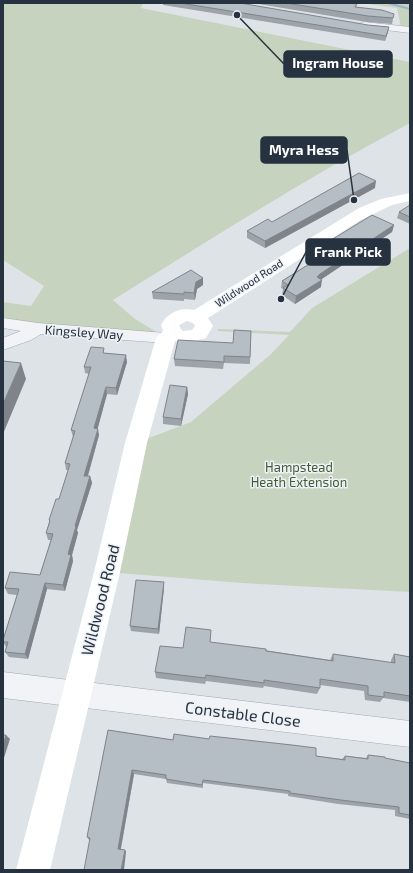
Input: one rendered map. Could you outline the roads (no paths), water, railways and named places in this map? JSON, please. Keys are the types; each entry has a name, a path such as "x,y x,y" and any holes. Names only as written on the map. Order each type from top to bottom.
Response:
{"street":[{"path":"356,24 410,30"},
{"name":"Wildwood Road","path":"33,870 107,572 136,442 169,336 170,325 176,317 182,315 196,317 257,277 361,213 380,203 410,197"},
{"name":"Kingsley Way","path":"3,323 38,328 169,336"},
{"path":"3,344 25,336 38,328"},
{"name":"Constable Close","path":"3,685 410,734"}],"waterway":[{"path":"388,3 410,9"}],"place":[{"name":"Ingram House","path":"237,15"},
{"name":"Myra Hess","path":"354,200"},
{"name":"Frank Pick","path":"281,299"}],"park label":[{"name":"Hampstead Heath Extension","path":"299,474"}]}
